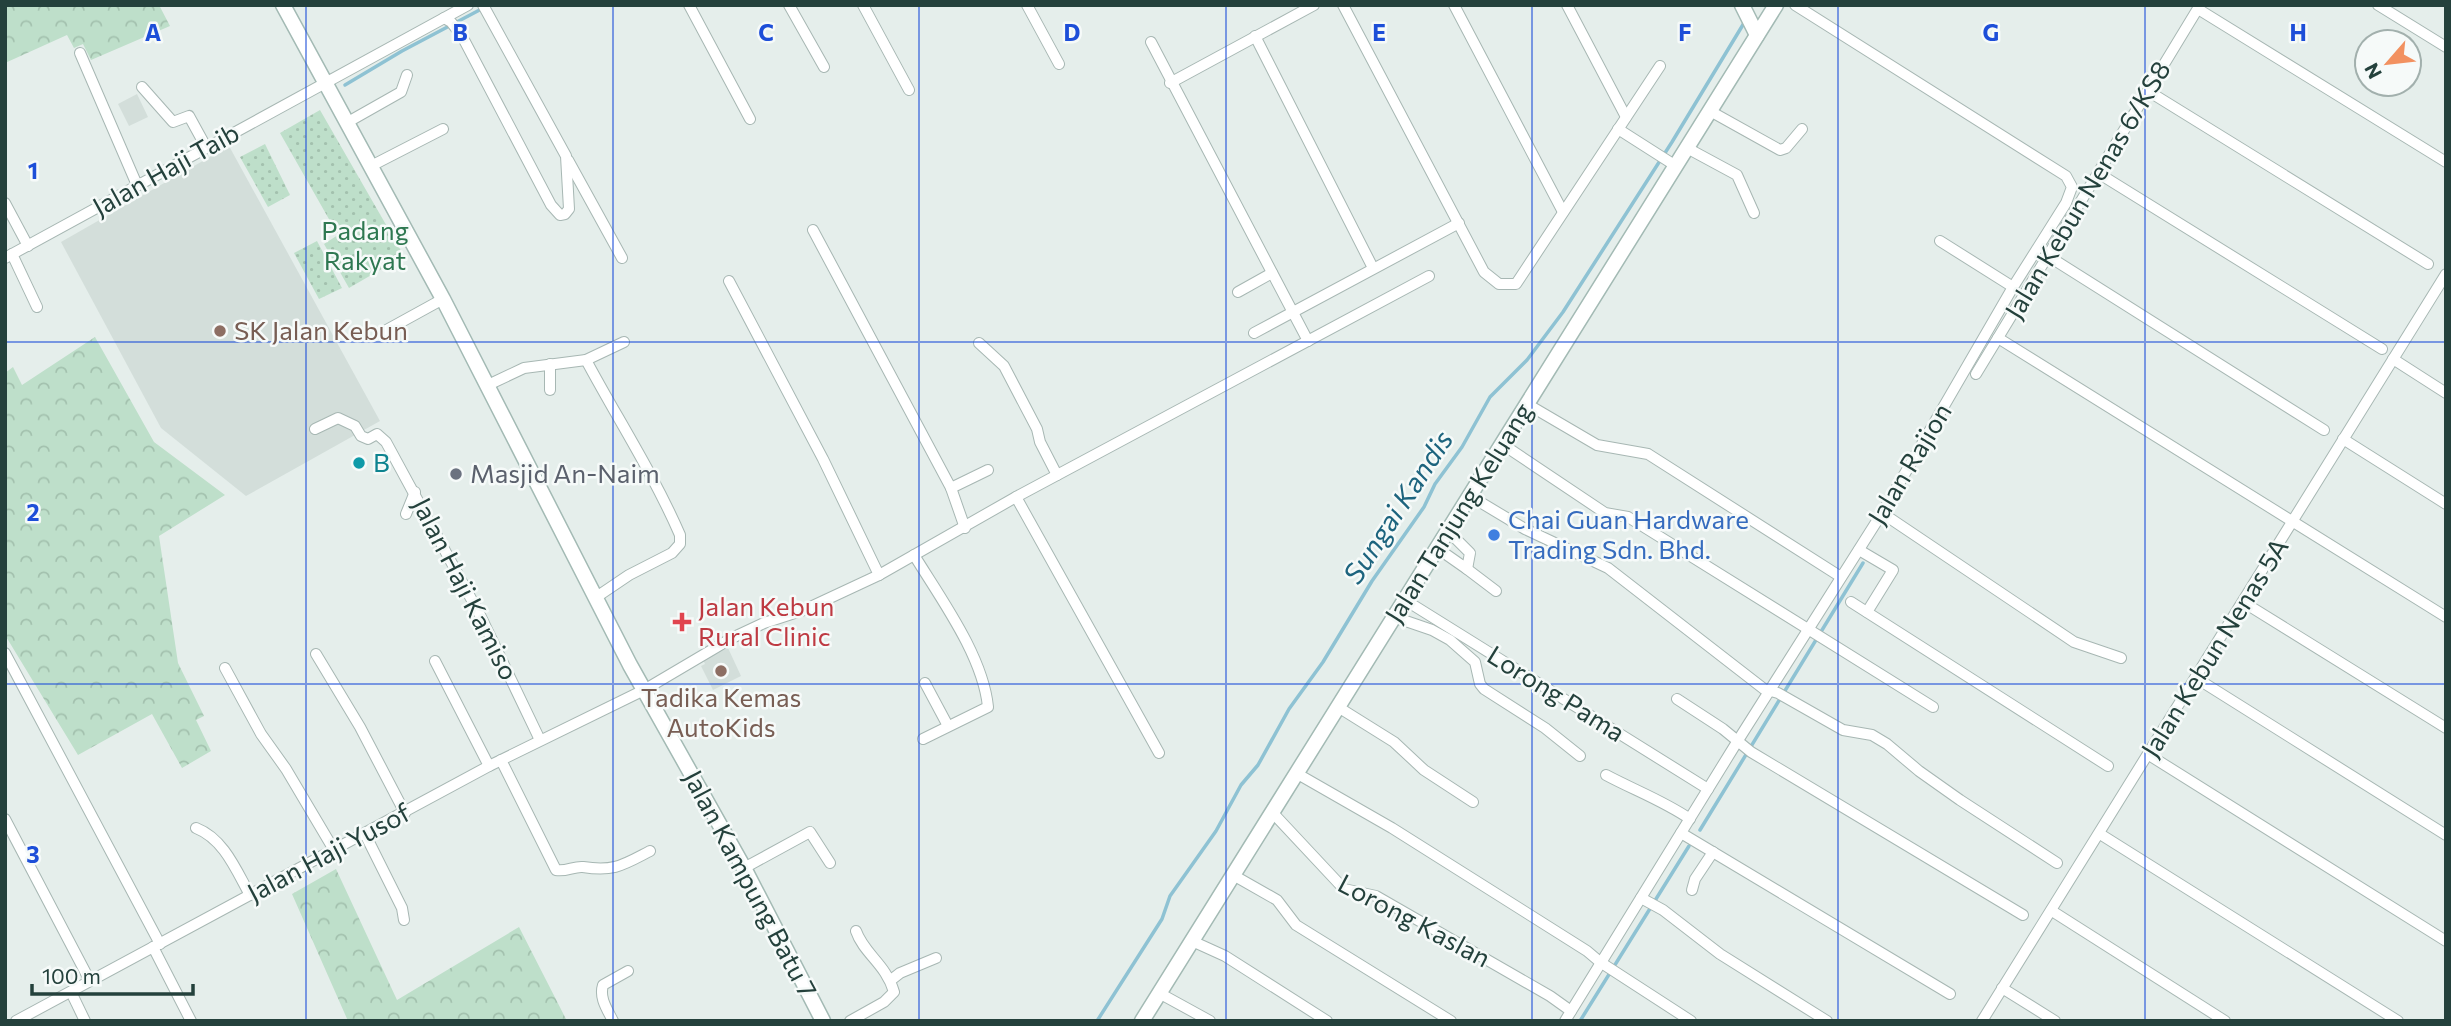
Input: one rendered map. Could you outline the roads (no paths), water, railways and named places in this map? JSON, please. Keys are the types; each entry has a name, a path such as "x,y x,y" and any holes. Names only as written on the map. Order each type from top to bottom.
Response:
{"main road":[{"name":"Jalan Kampung Batu 7","path":"283,5 443,299 595,598 744,868 823,1021"},
{"path":"1742,5 1758,35"},
{"name":"Jalan Tanjung Keluang","path":"1142,1021 1192,940 1305,778 1338,707 1394,617 1412,605 1447,531 1505,446 1534,409 1667,160 1687,148 1776,5"}],"street":[{"name":"Jalan Haji Taib","path":"9,256 326,82 451,22 455,8 468,5"},
{"path":"689,5 750,119"},
{"path":"789,5 824,67"},
{"path":"863,5 909,90"},
{"path":"1027,5 1059,64"},
{"path":"1170,83 1314,5"},
{"path":"1343,5 1484,272 1499,284 1516,284 1660,66"},
{"path":"1454,5 1563,212"},
{"path":"1567,5 1626,117"},
{"name":"Jalan Rajion","path":"1570,1016 1597,959 1644,900 1733,738 1771,691 1813,630 1837,574 1859,550 1884,514 2013,287 2066,203 2071,187 2066,176 1795,5"},
{"path":"2378,5 2446,47"},
{"path":"2199,7 2446,162"},
{"name":"Jalan Kebun Nenas 6/KS8","path":"1976,374 2199,7"},
{"path":"486,10 622,258"},
{"path":"451,22 551,205 560,215 569,209 566,156"},
{"path":"1255,36 1373,268"},
{"path":"1151,43 1308,341"},
{"path":"79,53 137,185"},
{"path":"348,122 401,92 407,75"},
{"path":"142,87 173,122 189,116 206,148"},
{"path":"2148,91 2428,264"},
{"path":"1710,111 1780,150 1786,148 1802,129"},
{"path":"371,166 443,129"},
{"path":"1618,129 1667,160"},
{"path":"1687,148 1737,175 1754,213"},
{"path":"2098,173 2382,349"},
{"path":"5,203 28,246"},
{"path":"1254,333 1459,223"},
{"path":"813,230 951,488 965,528"},
{"path":"1940,241 2013,287"},
{"path":"9,256 37,307"},
{"path":"2048,256 2324,430"},
{"path":"1238,292 1272,273"},
{"name":"Jalan Haji Yusof","path":"16,1021 489,766 644,690 732,638 764,623 804,610 879,575 1056,475 1429,276"},
{"name":"Jalan Kebun Nenas 5A","path":"1982,1021 2445,278"},
{"path":"729,281 823,459 879,575"},
{"path":"383,332 443,299"},
{"path":"1998,338 2446,617"},
{"path":"488,385 524,368 586,360 624,342"},
{"path":"979,343 1004,366 1037,429 1056,475"},
{"path":"2393,359 2446,393"},
{"path":"586,360 606,398 633,439 680,535 680,544 671,553 629,575 595,598"},
{"path":"550,364 550,390"},
{"path":"1534,409 1597,445 1648,454 1837,574"},
{"name":"Jalan Haji Kamiso","path":"315,429 338,418 355,426 361,436 368,439 377,434 386,442 481,617 540,740"},
{"path":"2343,439 2446,504"},
{"path":"1505,446 1605,513 1628,517 1933,707"},
{"path":"951,488 988,470"},
{"path":"406,514 415,492"},
{"path":"1016,497 1159,753"},
{"path":"1472,498 1525,529 1608,568 1771,691 1843,730 1872,735 1887,744 1960,800 2057,863"},
{"path":"1884,514 2074,642 2121,659"},
{"path":"1447,531 1470,553 1467,569"},
{"path":"1437,548 1496,590"},
{"path":"1859,550 1893,570 1867,612"},
{"path":"914,555 961,633 986,686 988,707 923,738"},
{"path":"1851,602 2108,766"},
{"path":"2243,602 2446,728"},
{"name":"Lorong Pama","path":"1412,605 1706,787"},
{"path":"1394,617 1432,630 1450,640 1475,662 1480,684 1485,689 1545,728 1580,756"},
{"path":"5,653 157,946 191,1021"},
{"path":"316,653 360,727 405,813"},
{"path":"435,661 489,766"},
{"path":"225,668 261,734 286,769 334,850"},
{"path":"2196,678 2446,835"},
{"path":"925,683 948,726"},
{"path":"1676,699 1751,752 2022,915"},
{"path":"1338,707 1394,742 1424,770 1472,802"},
{"path":"2149,755 2446,941"},
{"path":"502,760 556,870 565,872 579,867 590,870 615,869 650,851"},
{"path":"1606,775 1671,806 1690,819"},
{"path":"1305,778 1392,828 1691,1021"},
{"path":"5,819 90,981"},
{"name":"Lorong Kaslan","path":"1278,819 1344,889 1376,896 1550,996 1570,1016"},
{"path":"196,828 209,833 227,854 250,895"},
{"path":"744,868 810,832 830,863"},
{"path":"1681,833 1950,993"},
{"path":"365,834 402,908 404,920"},
{"path":"2100,834 2398,1021"},
{"path":"1692,890 1695,879 1713,852"},
{"path":"1235,876 1277,901 1296,925 1451,1021"},
{"path":"1644,900 1662,910 1720,954 1827,1021"},
{"path":"2052,911 2225,1021"},
{"path":"850,1021 884,1002 894,992 883,967 859,940 856,931"},
{"path":"1192,940 1225,956 1327,1021"},
{"path":"891,980 900,973 936,958"},
{"path":"613,1021 601,997 601,991 603,985 628,971"},
{"path":"2003,988 2055,1021"},
{"path":"71,992 85,1021"},
{"path":"1159,993 1210,1021"}],"waterway":[{"path":"345,85 489,5"},
{"name":"Sungai Kandis","path":"1097,1021 1162,919 1170,896 1216,831 1241,785 1258,765 1289,709 1323,662 1372,581 1424,507 1435,484 1462,447 1490,397 1527,360 1563,312 1672,142 1744,23"},
{"path":"1700,830 1863,563"},
{"path":"1580,1021 1689,846"}],"place":[{"name":"SK Jalan Kebun","path":"220,331"},
{"name":"B","path":"359,463"},
{"name":"Masjid An-Naim","path":"456,474"},
{"name":"Chai Guan Hardware Trading Sdn. Bhd.","path":"1494,535"},
{"name":"Jalan Kebun Rural Clinic","path":"682,622"},
{"name":"Tadika Kemas AutoKids","path":"721,671"}],"park label":[{"name":"Padang Rakyat","path":"365,246"}]}
